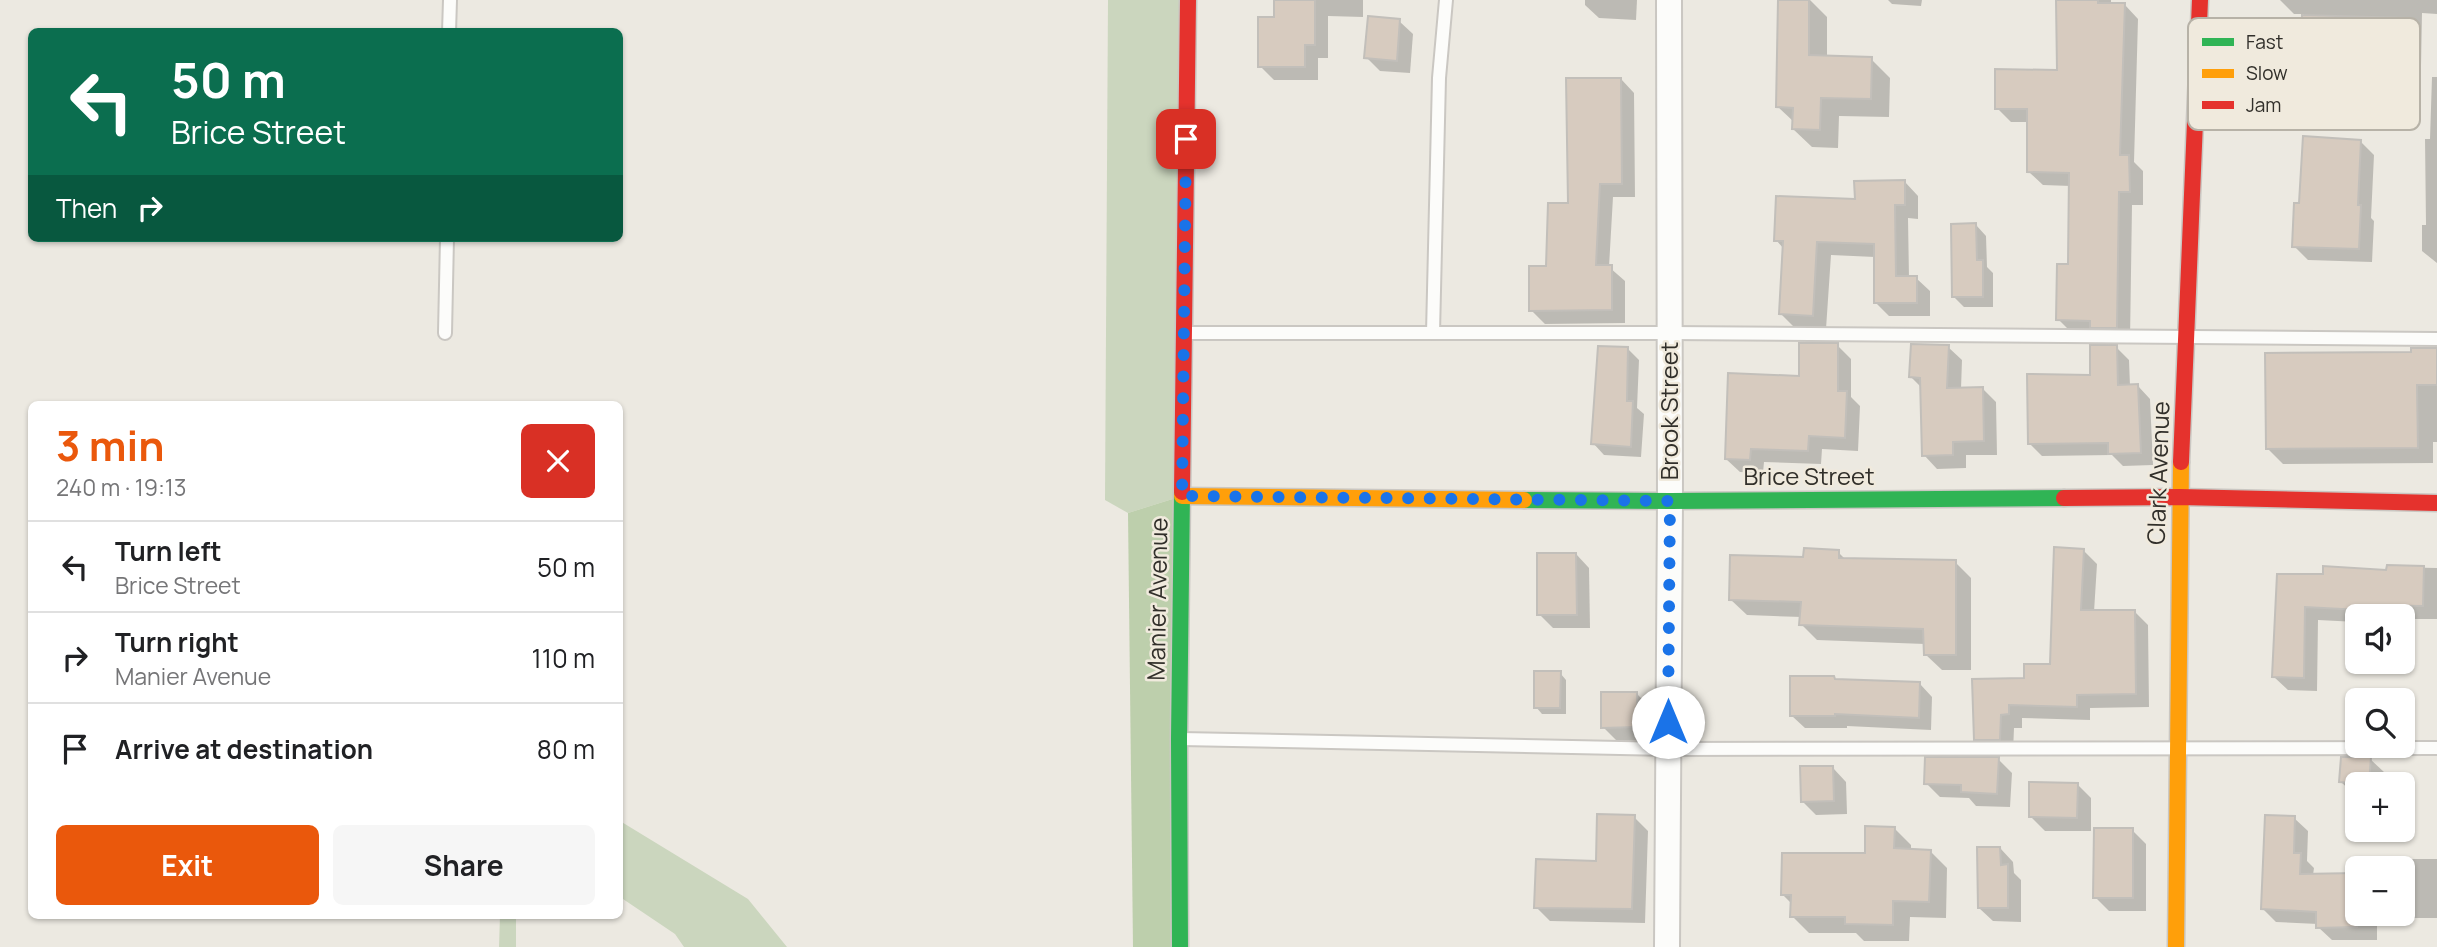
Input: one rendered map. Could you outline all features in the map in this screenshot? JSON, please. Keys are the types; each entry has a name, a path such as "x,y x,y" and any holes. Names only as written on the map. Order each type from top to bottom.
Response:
{"street":[{"name":"Manier Avenue","path":"1180,947 1179,739 1188,0"},
{"name":"Brook Street","path":"1667,947 1669,0"},
{"name":"Clark Avenue","path":"2199,18 2200,0"},
{"name":"Clark Avenue","path":"2176,947 2180,497 2195,130"},
{"name":"Brice Street","path":"1182,496 1670,501 2180,497 2437,503"}],"lane":[{"path":"449,28 450,0"},
{"path":"1433,333 1438,78 1446,0"},
{"path":"446,333 447,242"},
{"path":"1184,333 1670,332 2437,339"},
{"path":"1179,739 1668,749 2437,748"}],"green space":[{"path":"1108,0 1188,0 1182,496 1128,513 1105,500"},
{"path":"1182,496 1180,947 1133,947 1128,513"},
{"path":"623,823 748,899 787,947 684,947 675,934 623,899"},
{"path":"500,919 516,919 516,947 499,947"}],"building":[{"path":"1274,0 1315,0 1315,45 1305,45 1305,67 1258,67 1258,17 1274,17"},
{"path":"1778,0 1809,0 1809,55 1872,57 1871,99 1821,98 1820,130 1792,129 1793,108 1776,107"},
{"path":"2056,0 2125,3 2120,155 2129,155 2130,192 2119,192 2117,328 2090,328 2090,321 2056,320 2057,264 2068,264 2069,173 2027,172 2027,109 1995,109 1995,69 2057,70"},
{"path":"2302,15 2406,18 2302,18"},
{"path":"1368,16 1400,19 1397,61 1364,58"},
{"path":"1566,78 1621,78 1622,184 1600,184 1596,265 1612,265 1612,310 1529,311 1529,266 1546,266 1548,203 1568,203"},
{"path":"2303,136 2361,140 2359,249 2292,247 2294,203 2299,203"},
{"path":"1905,180 1905,205 1895,205 1896,276 1917,276 1917,303 1874,303 1874,244 1817,242 1813,316 1779,314 1783,241 1774,241 1776,196 1855,199 1854,181"},
{"path":"1976,223 1977,260 1983,260 1983,297 1952,297 1951,224"},
{"path":"1799,343 1838,343 1838,391 1847,391 1845,438 1809,436 1808,451 1751,449 1750,460 1725,459 1728,373 1799,376"},
{"path":"1911,344 1949,345 1947,388 1983,387 1984,441 1953,442 1953,455 1922,456 1920,378 1909,377"},
{"path":"2090,345 2117,345 2118,385 2138,384 2141,453 2108,454 2108,443 2028,444 2027,374 2090,375"},
{"path":"1598,346 1628,347 1627,401 1633,401 1631,447 1591,444"},
{"path":"2411,348 2437,348 2437,385 2417,385 2418,448 2266,449 2265,353 2411,352"},
{"path":"2054,547 2084,549 2081,610 2135,610 2136,694 2077,695 2077,707 2009,705 2009,714 2001,715 2000,740 1974,740 1972,679 2024,678 2024,664 2050,664"},
{"path":"1804,548 1839,550 1839,558 1956,560 1956,655 1924,655 1923,629 1799,625 1801,602 1729,600 1730,555 1803,557"},
{"path":"1537,553 1576,553 1577,615 1537,615"},
{"path":"2387,565 2424,566 2423,606 2345,604 2345,609 2305,607 2304,678 2272,677 2277,574 2323,574 2323,566 2386,570"},
{"path":"1534,671 1561,671 1560,708 1534,708"},
{"path":"1790,676 1920,682 1919,718 1835,714 1790,716"},
{"path":"1601,692 1637,692 1638,727 1601,728"},
{"path":"1925,757 1999,757 1997,794 1961,792 1961,785 1924,784"},
{"path":"2341,757 2371,758 2370,772 2345,772 2345,782 2339,782"},
{"path":"1800,766 1833,766 1834,801 1801,802"},
{"path":"2029,782 2078,783 2077,818 2029,817"},
{"path":"1597,814 1635,815 1632,909 1534,908 1536,859 1596,861"},
{"path":"2265,815 2295,816 2294,853 2301,853 2300,874 2345,873 2345,926 2357,927 2316,928 2316,912 2261,909"},
{"path":"1865,826 1895,827 1894,848 1931,850 1929,902 1893,901 1893,925 1845,924 1845,917 1790,917 1791,895 1781,895 1782,853 1865,853"},
{"path":"2094,828 2133,828 2133,898 2093,898"},
{"path":"1977,847 2000,847 2001,865 2008,864 2008,908 1978,908"}],"traffic: fast":[{"path":"1180,947 1182,492"},
{"path":"1524,500 2064,498"}],"traffic: slow":[{"path":"2176,947 2181,462"},
{"path":"1182,496 1524,500"}],"traffic: jam":[{"path":"1182,492 1188,0"},
{"path":"2199,18 2200,0"},
{"path":"2181,462 2195,130"},
{"path":"2064,498 2180,497 2437,503"}],"route":[{"path":"1186,139 1182,496 1670,501 1668,722"}]}
